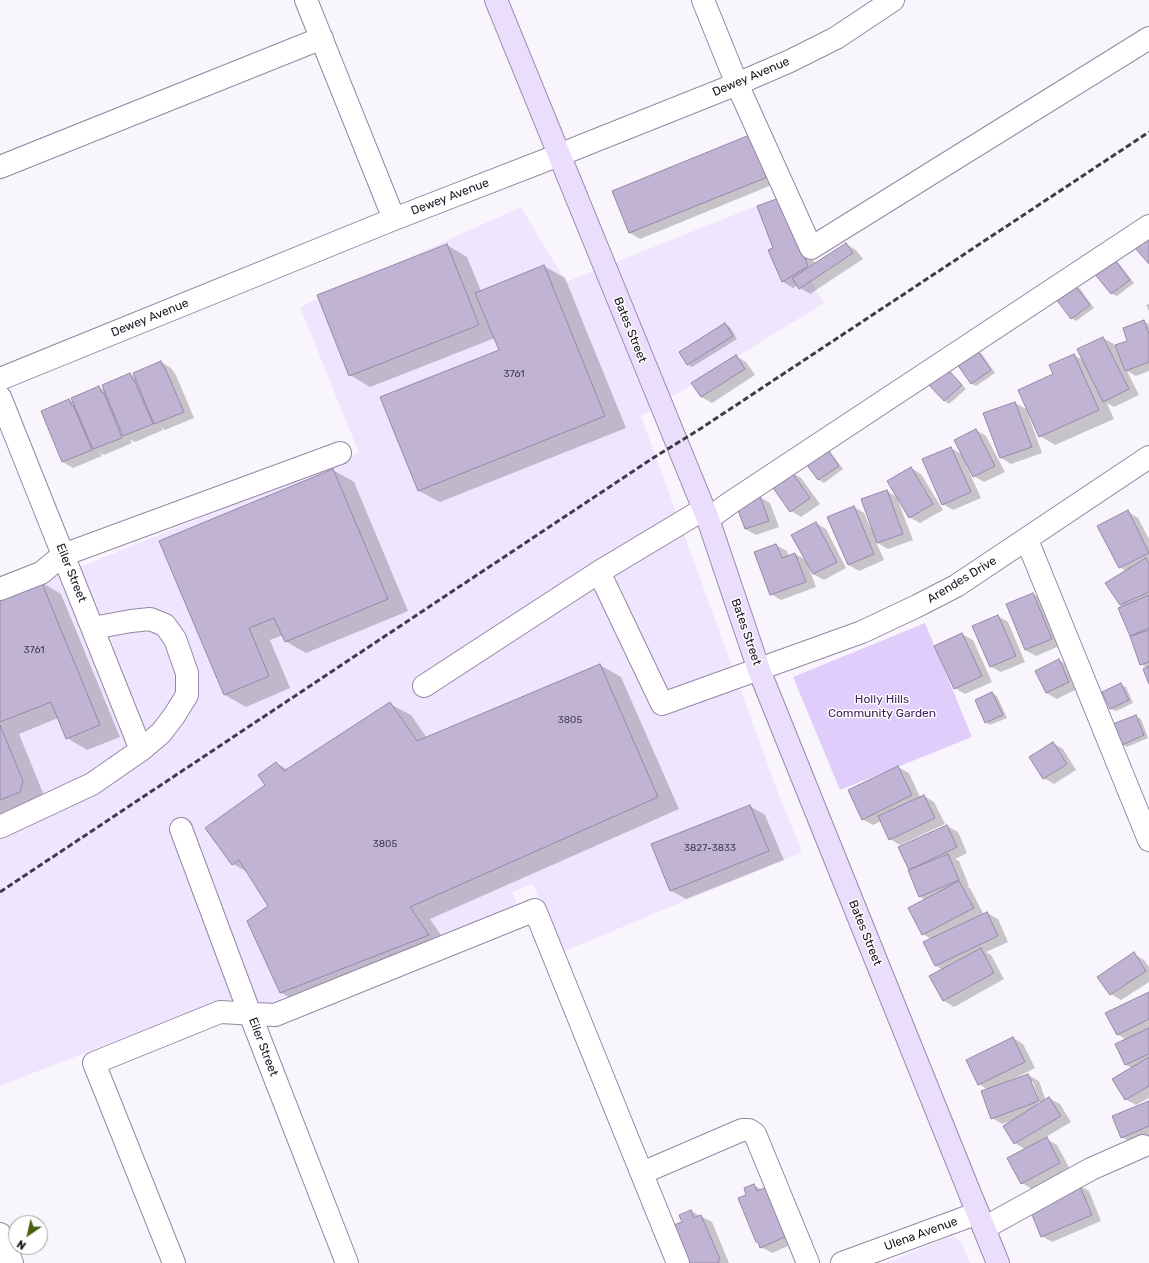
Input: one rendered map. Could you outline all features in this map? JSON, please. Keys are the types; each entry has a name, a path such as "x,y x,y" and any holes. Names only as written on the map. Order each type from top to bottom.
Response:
{"main road":[{"name":"Bates Street","path":"496,0 706,514 759,670 998,1263"}],"street":[{"path":"306,0 394,218"},
{"path":"703,0 737,84 811,248 1149,38"},
{"name":"Dewey Avenue","path":"0,379 394,218 559,155 737,84 790,61 836,38 892,0"},
{"path":"0,167 322,38"},
{"path":"424,686 599,572 706,514 730,503 1149,226"},
{"name":"Eiler Street","path":"0,396 141,750"},
{"path":"0,589 41,573 63,555 340,453"},
{"name":"Arendes Drive","path":"599,572 662,704 862,632 918,606 956,586 1149,457"},
{"path":"1026,540 1149,840"},
{"path":"0,827 92,784 141,750 161,733 187,695 187,673 176,639 165,625 150,619 93,628"},
{"name":"Eiler Street","path":"181,830 250,1014 347,1263"},
{"path":"174,1263 94,1063 220,1012 275,1015 535,910 678,1263"},
{"path":"642,1173 742,1130 749,1130 755,1134 808,1263"},
{"name":"Ulena Avenue","path":"842,1263 981,1220 1143,1146"},
{"path":"0,1234 12,1263"}],"shaded area":[{"path":"764,203 824,303 641,416 777,790 802,852 560,953 533,884 512,892 518,906 265,1005 222,999 0,1086 0,600 359,453 300,307 521,207 566,282"},
{"path":"955,1237 961,1242 970,1263 886,1263 946,1238"}],"green space":[{"name":"Holly Hills Community Garden","path":"925,623 972,737 840,790 793,677"}],"building":[{"path":"752,134 770,176 629,233 612,191"},
{"path":"782,197 808,266 782,282 768,250 773,248 757,206"},
{"path":"1149,236 1149,264 1135,248"},
{"path":"846,243 853,253 799,289 792,278"},
{"path":"447,244 479,325 349,376 317,295"},
{"path":"1113,258 1130,280 1111,294 1094,273"},
{"path":"544,265 605,416 418,491 380,397 499,350 475,293"},
{"path":"1075,285 1090,305 1071,319 1056,299"},
{"path":"1144,320 1149,334 1149,362 1125,371 1115,345 1127,341 1123,328"},
{"path":"725,323 733,336 687,365 679,352"},
{"path":"1103,337 1129,389 1103,402 1077,349"},
{"path":"977,350 991,370 971,384 957,364"},
{"path":"1074,354 1099,410 1039,437 1018,390 1053,374 1049,365"},
{"path":"736,355 745,369 701,397 691,383"},
{"path":"161,361 184,412 154,424 133,373"},
{"path":"946,368 962,385 944,401 928,384"},
{"path":"130,373 153,424 123,436 102,385"},
{"path":"99,386 102,393 104,393 122,438 93,449 71,398"},
{"path":"69,399 92,450 62,462 41,411"},
{"path":"1015,402 1032,447 1000,458 983,413"},
{"path":"976,429 995,466 973,477 954,440"},
{"path":"825,447 839,466 818,480 804,461"},
{"path":"951,447 971,492 942,505 922,459"},
{"path":"911,467 933,504 909,518 887,481"},
{"path":"333,469 388,599 285,642 274,618 249,628 269,676 224,695 159,541"},
{"path":"791,471 810,498 790,512 771,485"},
{"path":"887,490 903,534 877,543 861,499"},
{"path":"760,496 769,521 745,529 736,505"},
{"path":"854,506 874,554 848,565 827,517"},
{"path":"1128,510 1149,553 1119,568 1097,526"},
{"path":"816,522 837,562 813,574 791,535"},
{"path":"776,544 782,558 795,553 806,582 770,595 754,552"},
{"path":"1146,558 1149,564 1149,592 1120,605 1105,583"},
{"path":"41,581 100,725 66,739 51,702 0,722 0,598"},
{"path":"1033,593 1052,639 1025,650 1006,604"},
{"path":"1149,595 1149,628 1130,636 1118,608"},
{"path":"998,615 1016,656 990,667 972,626"},
{"path":"1149,630 1149,662 1140,665 1130,636"},
{"path":"962,633 982,676 954,689 934,646"},
{"path":"1059,659 1069,682 1046,693 1035,671"},
{"path":"600,664 658,797 410,907 429,935 280,993 247,921 268,906 239,860 232,865 205,828 265,785 258,775 276,762 284,771 390,702 417,741"},
{"path":"1149,666 1149,684 1143,669"},
{"path":"1121,683 1129,700 1110,709 1102,692"},
{"path":"992,692 1003,715 985,723 975,700"},
{"path":"1136,715 1144,735 1122,745 1113,724"},
{"path":"0,725 23,781 20,792 0,800"},
{"path":"1053,742 1067,764 1043,779 1029,757"},
{"path":"898,766 912,795 862,820 848,790"},
{"path":"924,795 935,818 889,840 878,816"},
{"path":"750,805 769,851 670,891 651,844"},
{"path":"947,825 957,847 909,870 898,847"},
{"path":"948,854 959,880 919,897 908,870"},
{"path":"959,881 974,908 922,935 908,908"},
{"path":"987,912 998,936 935,966 923,942"},
{"path":"981,948 994,973 943,1001 929,976"},
{"path":"1134,952 1146,971 1110,995 1097,977"},
{"path":"1149,992 1149,1019 1117,1035 1105,1013"},
{"path":"1149,1028 1149,1054 1125,1065 1115,1044"},
{"path":"1013,1037 1025,1062 978,1085 966,1060"},
{"path":"1149,1057 1149,1086 1125,1100 1112,1079"},
{"path":"1028,1074 1039,1101 991,1119 981,1091"},
{"path":"1049,1097 1061,1116 1014,1144 1003,1126"},
{"path":"1149,1101 1149,1126 1121,1138 1112,1116"},
{"path":"1047,1137 1060,1163 1021,1184 1007,1158"},
{"path":"754,1184 757,1191 767,1187 786,1231 783,1232 785,1237 760,1248 758,1242 756,1242 738,1198 746,1195 744,1188"},
{"path":"1079,1184 1092,1215 1041,1237 1028,1205"},
{"path":"691,1210 694,1218 701,1215 720,1259 718,1260 719,1263 687,1263 671,1226 682,1222 679,1215"}],"railway":[{"path":"0,892 653,458 700,429 1149,132"}]}
